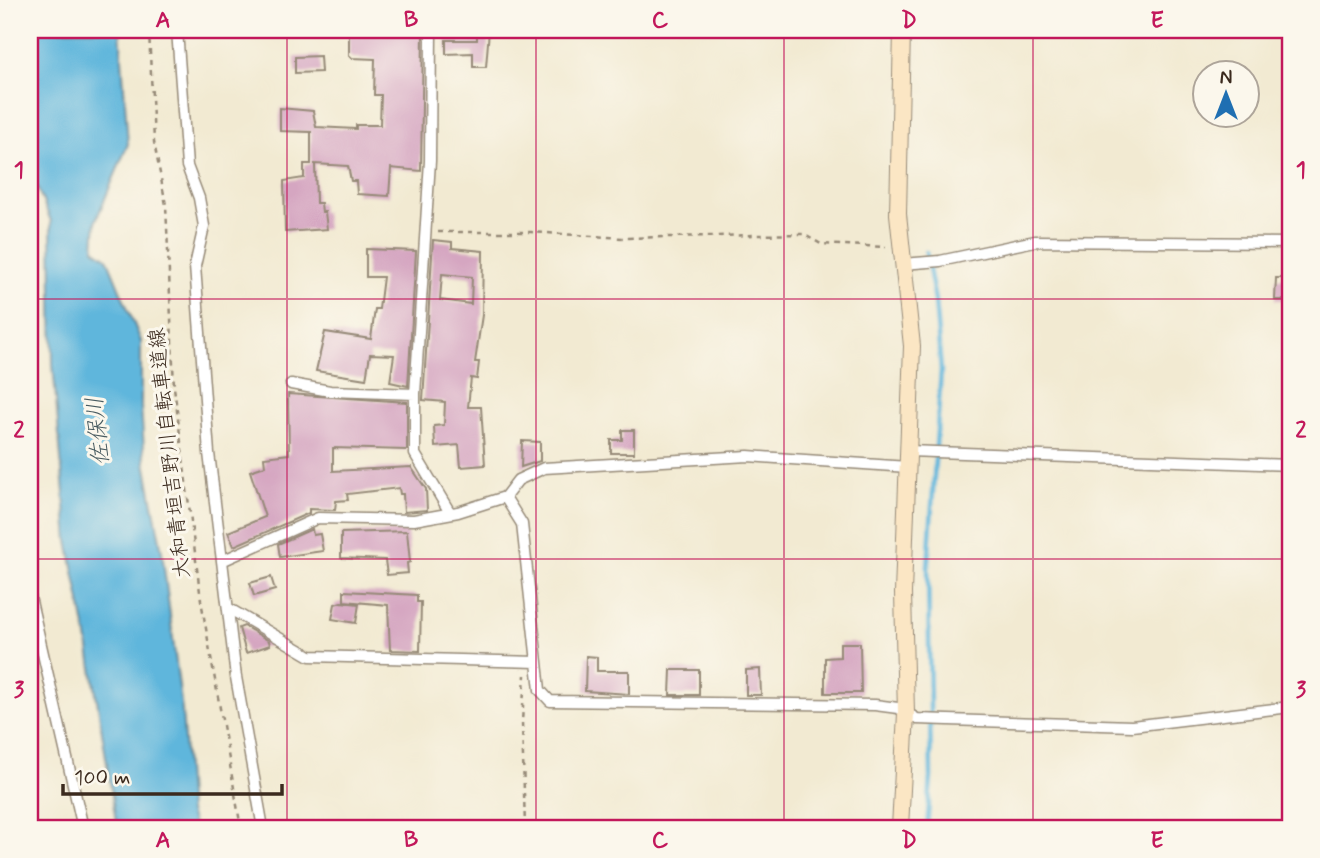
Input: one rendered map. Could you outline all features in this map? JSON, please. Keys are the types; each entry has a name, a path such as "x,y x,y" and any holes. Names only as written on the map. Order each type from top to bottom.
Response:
{"street":[{"path":"177,30 187,166 199,198 204,226 195,266 209,453 236,677 263,828"},
{"path":"430,30 430,161 415,394 415,454 449,511"},
{"path":"900,828 906,713 903,593 912,346 900,245 902,30"},
{"path":"903,264 940,261 1035,241 1290,243"},
{"path":"291,384 330,391 415,394"},
{"path":"224,560 318,518 414,520 449,511 458,512 505,497 518,480 544,468 748,456 1290,465"},
{"path":"505,497 522,524 540,690 550,701 875,705 898,708 917,719 1132,726 1290,707"},
{"path":"30,597 83,828"},
{"path":"228,608 310,656 537,662"}],"path":[{"name":"大和青垣吉野川自転車道線","path":"149,30 154,142 166,205 174,387 201,600 241,828"},
{"path":"424,232 531,232 623,238 803,234 821,244 900,245"},
{"path":"525,828 524,676 537,662"}],"water":[{"name":"佐保川","path":"30,30 120,30 128,144 96,220 94,249 107,258 141,341 141,407 145,462 162,552 182,710 189,812 194,828 117,828 88,642 68,541 53,364 51,221 30,170"}],"building":[{"path":"377,30 423,32 421,171 391,168 389,196 357,194 356,181 351,181 348,166 315,164 316,203 321,203 322,212 325,212 327,229 285,232 284,181 304,178 304,164 311,164 311,132 280,131 280,108 313,111 316,127 356,129 356,125 380,125 381,95 374,95 375,59 352,58 349,55 349,33 377,33"},
{"path":"477,30 489,30 486,67 473,67 473,53 446,54 446,40 477,40"},
{"path":"320,56 321,72 295,73 295,57"},
{"path":"433,240 452,242 452,248 483,251 482,315 475,362 479,362 477,379 471,378 468,407 481,407 485,465 461,467 459,445 435,447 434,426 444,425 445,402 423,400","holes":["442,274 472,277 471,304 440,300"]},
{"path":"366,249 416,251 408,386 390,382 394,355 370,354 366,379 316,371 325,332 371,339 375,309 379,309 383,277 366,277"},
{"path":"1276,278 1290,278 1290,300 1275,300"},
{"path":"288,394 407,402 407,450 333,448 333,471 411,467 426,489 427,510 404,512 403,494 400,494 399,488 347,494 348,500 336,501 335,510 309,509 309,513 234,546 228,532 265,517 250,471 265,466 264,457 289,454"},
{"path":"622,430 634,430 634,453 611,453 611,440 622,440"},
{"path":"522,441 540,442 540,461 521,467"},
{"path":"312,529 313,535 320,534 323,551 280,557 278,544"},
{"path":"407,531 410,562 407,563 408,573 387,575 385,560 341,558 341,533"},
{"path":"271,577 275,590 254,596 250,583"},
{"path":"344,591 417,595 417,602 421,602 420,651 390,650 388,605 344,601"},
{"path":"335,604 359,604 356,623 332,619"},
{"path":"244,626 269,641 270,645 246,653 239,628"},
{"path":"840,643 860,643 861,693 825,693 825,658 840,657"},
{"path":"586,656 597,657 597,671 629,671 629,694 585,691"},
{"path":"760,669 761,695 746,695 746,670"},
{"path":"671,670 699,670 699,695 670,695"}],"waterway":[{"path":"926,252 935,301 941,370 928,567 931,777 927,828"}]}
